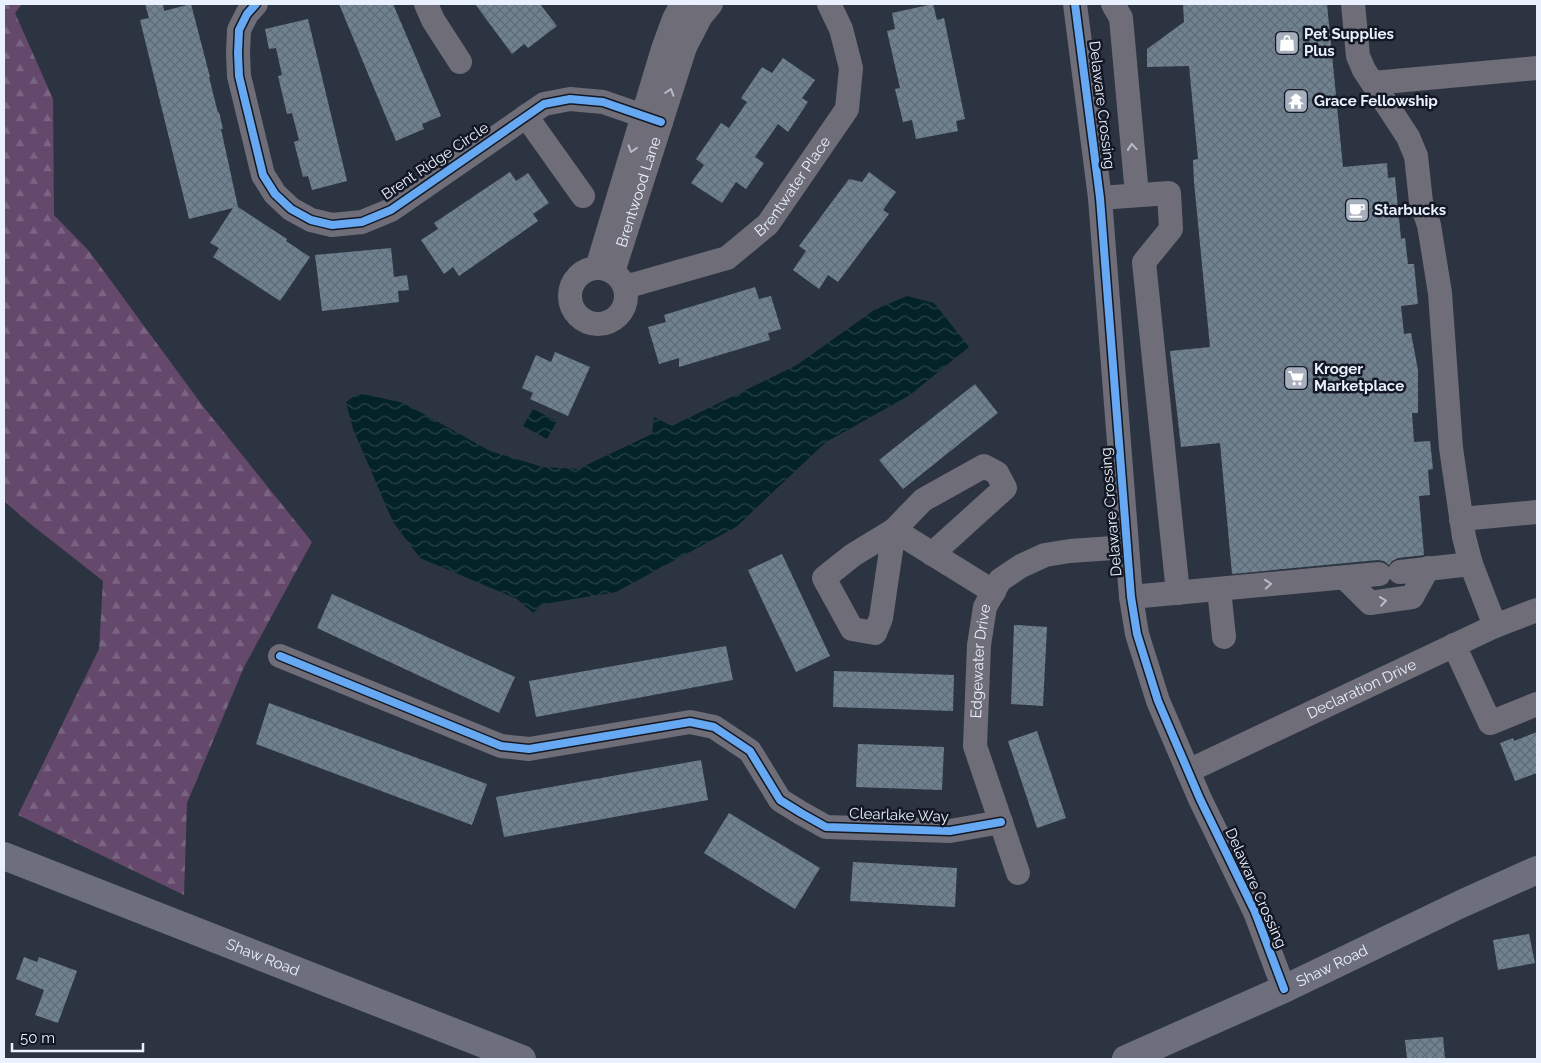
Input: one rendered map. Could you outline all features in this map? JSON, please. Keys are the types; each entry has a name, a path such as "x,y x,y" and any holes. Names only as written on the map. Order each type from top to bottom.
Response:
{"main road":[{"name":"Shaw Road","path":"4,856 522,1059"},
{"name":"Shaw Road","path":"1126,1059 1284,989 1461,904 1537,870"}],"street":[{"name":"Brent Ridge Circle","path":"256,4 247,14 240,30 238,53 240,76 263,174 275,194 291,209 311,220 332,224 362,222 391,210 544,104 570,99 603,102 652,119"},
{"path":"426,4 433,20 460,62"},
{"name":"Brentwood Lane","path":"612,276 652,119 663,49 674,19 682,4"},
{"name":"Brentwood Lane","path":"652,119 700,16 711,4"},
{"name":"Brentwater Place","path":"612,276 726,258 768,224 847,109 851,68 841,29 830,4"},
{"name":"Delaware Crossing","path":"1075,4 1100,198 1131,597 1137,634 1158,701 1188,771 1255,912 1284,989"},
{"path":"1113,4 1121,18 1137,195"},
{"path":"1353,4 1358,56 1364,70 1408,137 1416,156 1421,202 1429,225 1440,293 1451,448 1464,538 1471,564 1495,626"},
{"path":"1373,83 1537,68"},
{"path":"526,116 583,196"},
{"path":"1100,198 1169,193 1171,229 1144,262 1178,593"},
{"path":"932,554 1005,488 997,473 984,466 923,500 894,530 932,554 994,592"},
{"path":"1461,519 1537,512"},
{"name":"Edgewater Drive","path":"1018,873 975,746 979,645 985,607 1000,580 1021,566 1045,555 1070,551 1127,547"},
{"path":"1131,597 1345,578 1471,564"},
{"path":"1345,578 1370,603 1412,596 1428,568"},
{"path":"1219,589 1224,637"},
{"name":"Declaration Drive","path":"1188,771 1495,626 1537,610"},
{"path":"1454,645 1490,723 1537,704"},
{"name":"Clearlake Way","path":"280,656 502,746 529,749 690,722 714,727 750,751 780,800 826,826 950,832 1001,822"}],"green space":[{"path":"4,4 22,4 15,13 53,99 54,215 89,251 202,405 312,542 244,667 187,803 184,895 18,815 99,649 103,581 4,501"}],"water":[{"path":"907,296 934,303 969,347 910,395 826,442 736,527 616,592 544,604 533,613 517,599 420,558 393,522 353,429 346,402 357,394 404,403 490,451 543,467 578,469 652,434 654,417 672,426 797,365 874,310"},
{"path":"533,409 557,421 547,439 523,426"}],"building":[{"path":"145,4 163,4 164,11 191,4 223,129 221,129 238,207 287,239 286,241 310,257 280,301 213,257 219,248 210,243 233,208 189,219 140,20 149,18"},
{"path":"339,4 393,4 441,116 422,124 424,129 396,141"},
{"path":"475,4 540,4 557,26 528,48 524,44 512,54"},
{"path":"933,4 937,20 944,18 965,119 956,121 958,131 916,139 912,120 903,122 895,89 900,88 887,31 895,29 892,13"},
{"name":"Kroger Marketplace","path":"1183,4 1327,4 1343,167 1387,163 1388,178 1395,177 1401,239 1405,238 1408,264 1414,264 1418,304 1401,306 1404,334 1411,333 1418,370 1418,413 1412,413 1414,442 1430,441 1433,469 1428,470 1430,495 1419,496 1424,555 1398,558 1389,565 1384,561 1378,560 1232,574 1220,443 1181,447 1170,351 1210,347 1194,182 1193,160 1198,159 1189,66 1147,67 1147,49 1184,22"},
{"path":"308,19 347,181 312,190 308,176 303,177 294,142 299,140 292,113 287,114 278,76 282,75 276,48 269,49 265,29"},
{"path":"783,58 815,80 802,98 808,102 788,132 778,124 755,157 764,163 746,189 736,182 722,203 691,183 704,165 696,159 721,123 729,128 747,102 741,98 762,67 772,73"},
{"path":"510,172 516,181 528,173 549,203 533,214 538,221 459,276 453,267 444,274 421,240 438,229 434,223"},
{"path":"869,172 896,192 883,210 889,214 838,282 828,275 819,289 793,270 806,251 799,246 849,179 862,182"},
{"path":"391,248 394,277 407,275 409,290 398,291 399,302 322,311 315,255"},
{"path":"755,287 759,299 771,296 781,329 768,333 770,340 679,367 679,358 659,364 648,327 666,322 664,315"},
{"path":"555,352 590,367 568,416 530,399 533,393 522,388 536,355 551,362"},
{"path":"975,384 998,413 903,489 879,460"},
{"path":"782,554 830,656 796,672 748,570"},
{"path":"332,594 515,677 499,713 317,628"},
{"path":"1014,625 1047,627 1043,706 1011,704"},
{"path":"726,646 733,680 536,717 529,681"},
{"path":"834,671 954,675 953,711 833,707"},
{"path":"269,703 487,784 472,825 256,744"},
{"path":"1037,731 1066,818 1037,828 1008,741"},
{"path":"1537,732 1537,773 1515,781 1500,743 1513,738 1514,741"},
{"path":"858,744 944,747 942,790 856,787"},
{"path":"701,760 708,800 504,837 496,797"},
{"path":"729,813 820,868 795,909 704,853"},
{"path":"853,862 957,868 955,907 850,901"},
{"path":"1529,934 1535,963 1498,970 1493,940"},
{"path":"24,957 37,962 39,957 77,971 58,1023 35,1015 44,990 16,979"},
{"path":"1443,1037 1445,1059 1407,1059 1405,1040"}],"cycle path":[{"path":"256,4 247,14 239,30 238,53 239,76 263,175 275,194 291,209 311,220 332,225 362,222 391,210 544,104 570,99 603,102 661,122"},
{"path":"1075,4 1100,198 1131,597 1137,634 1158,701 1200,799 1255,912 1284,989"},
{"path":"280,656 501,746 529,749 690,722 714,727 750,751 780,800 826,827 950,831 1001,822"}],"place":[{"name":"Pet Supplies Plus","path":"1287,43"},
{"name":"Grace Fellowship","path":"1296,101"},
{"name":"Starbucks","path":"1357,210"},
{"name":"Kroger Marketplace","path":"1296,378"}]}
